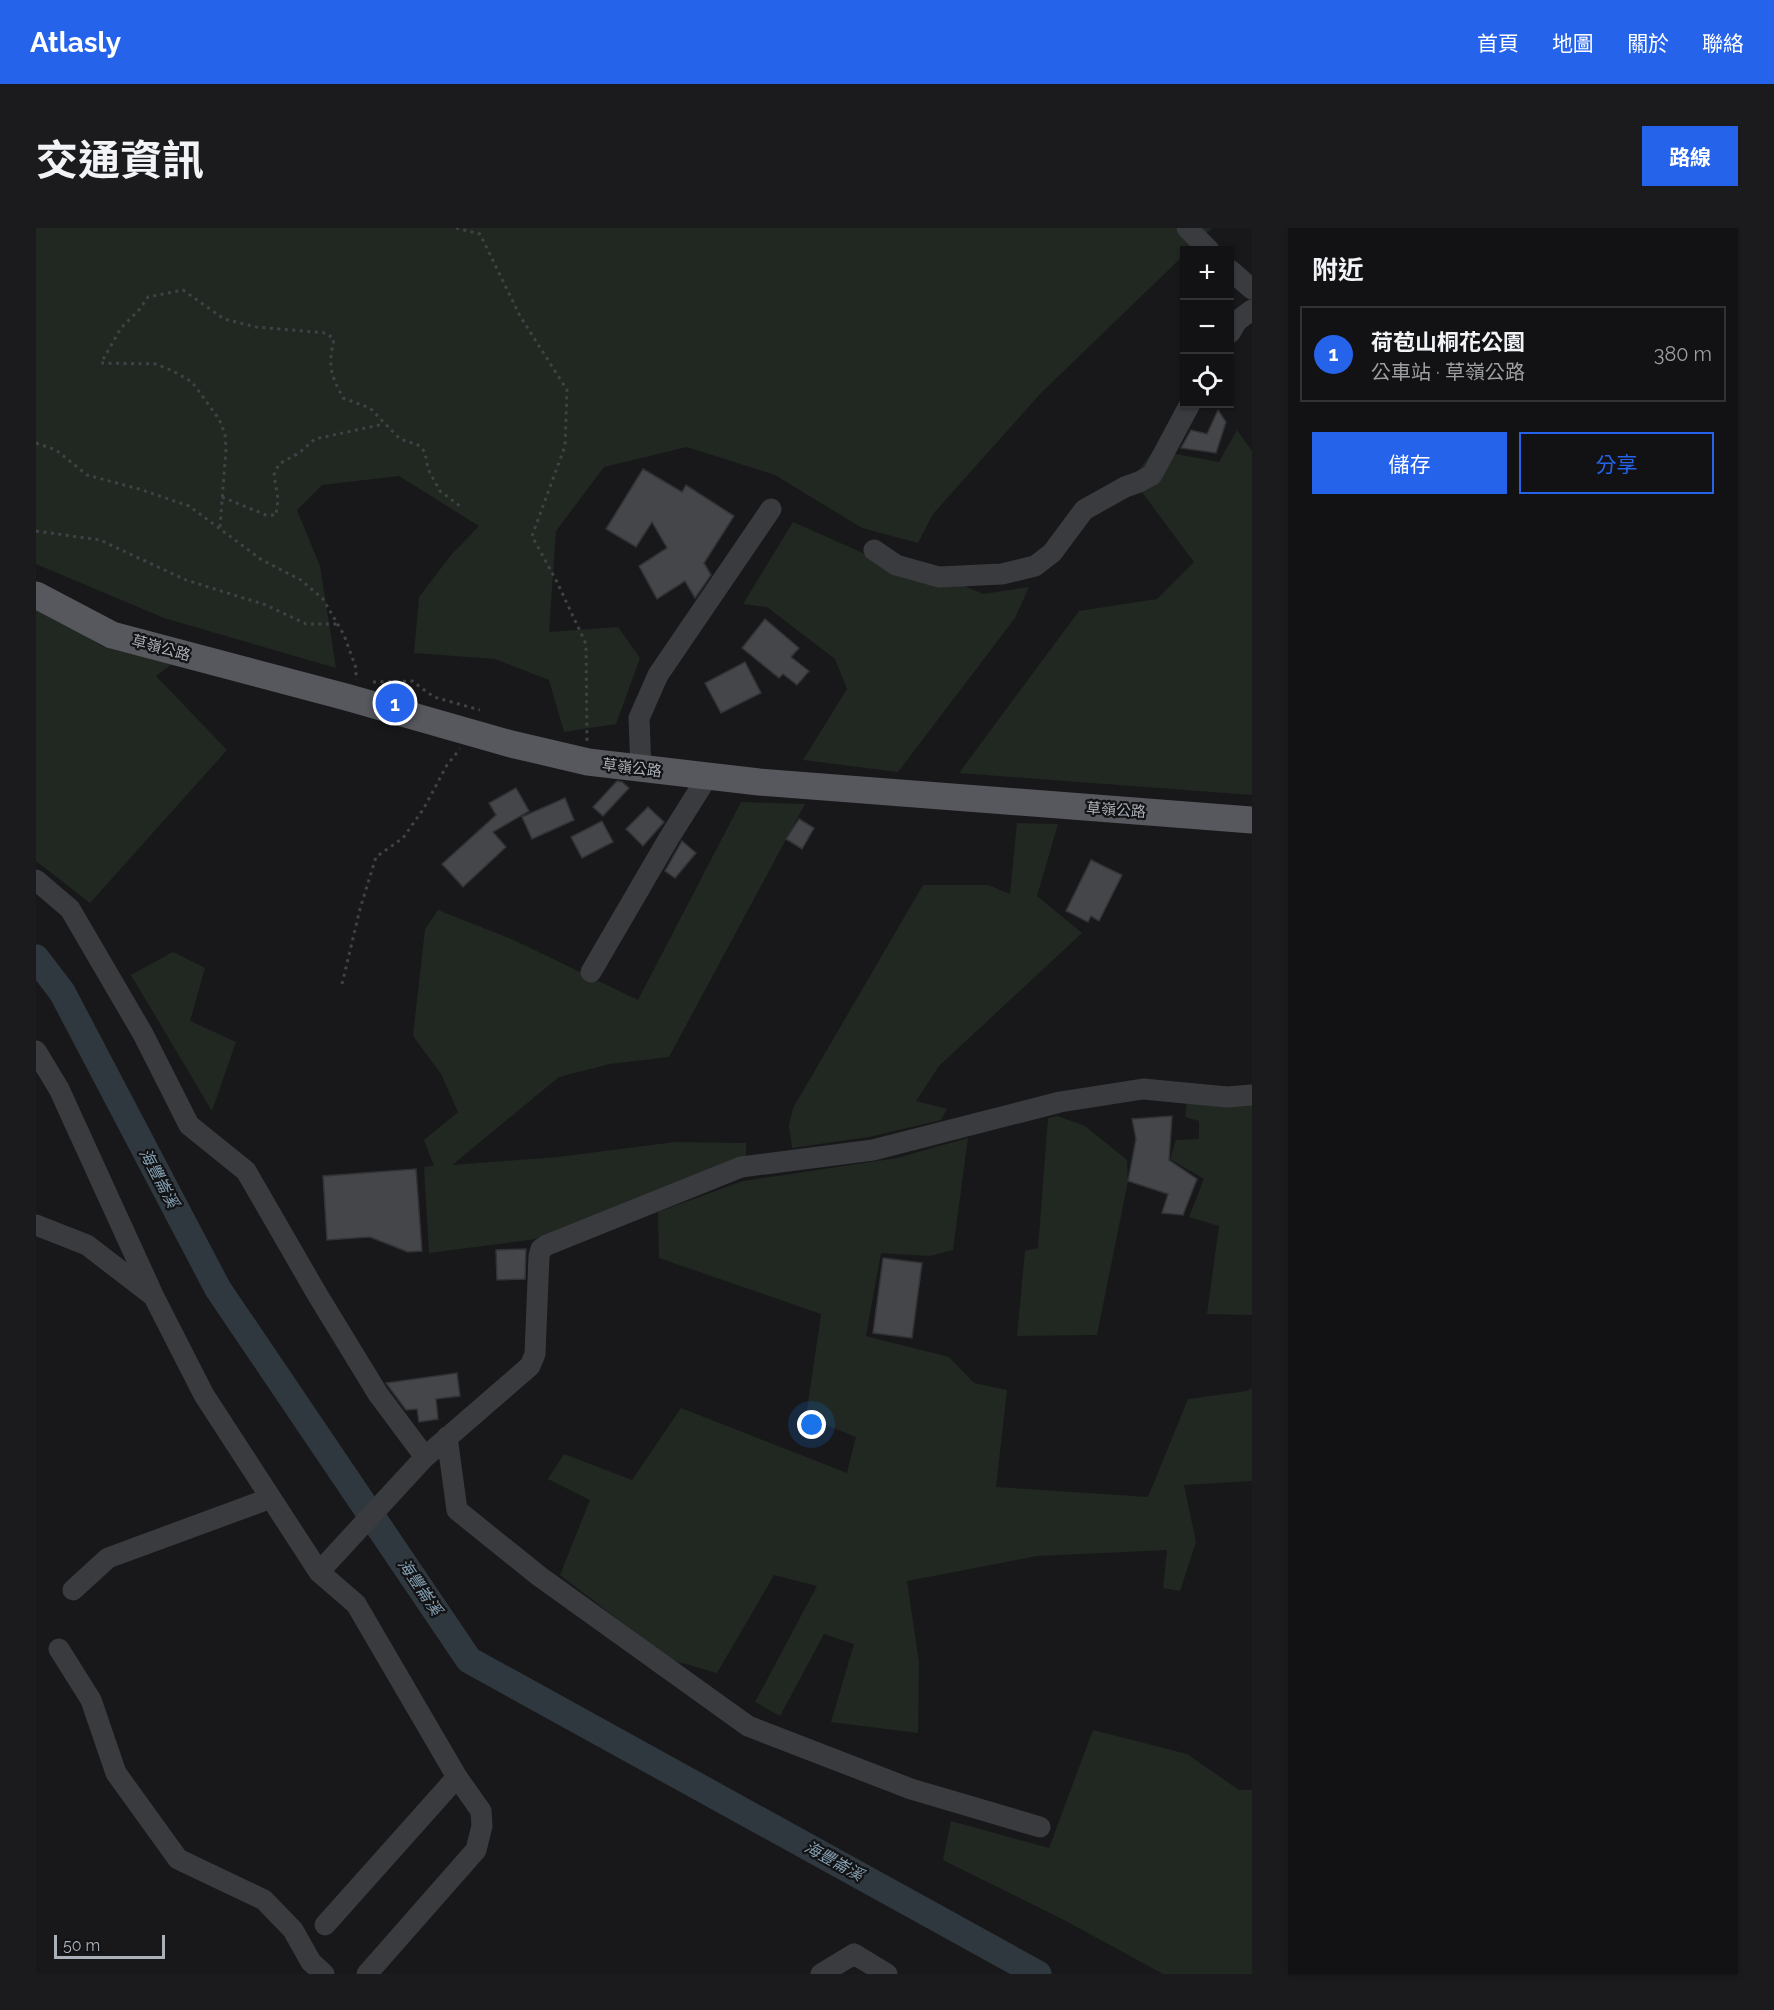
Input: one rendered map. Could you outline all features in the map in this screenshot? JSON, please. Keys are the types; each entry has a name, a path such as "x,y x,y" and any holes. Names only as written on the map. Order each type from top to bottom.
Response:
{"main road":[{"name":"草嶺公路","path":"36,595 112,635 356,689 477,722 588,762 641,770 708,776 1252,820"}],"street":[{"path":"1187,228 1205,246"},
{"path":"1234,273 1252,289"},
{"path":"1234,326 1237,321 1252,310"},
{"path":"874,550 896,565 939,578 1002,574 1035,566 1052,553 1084,510 1152,475 1188,408"},
{"path":"641,770 639,718 658,675 771,509"},
{"path":"591,972 708,776"},
{"path":"36,880 70,909 143,1034 189,1125 246,1171 378,1394 425,1457"},
{"path":"36,1051 59,1089 154,1297 204,1395 319,1572 356,1604 457,1777 481,1811 483,1826 476,1850 367,1974"},
{"path":"319,1572 425,1457 530,1366 535,1354 540,1248 741,1167 873,1149 1060,1102 1143,1089 1227,1097 1252,1095"},
{"path":"36,1225 87,1245 154,1297"},
{"path":"447,1437 457,1510 539,1576 748,1726 911,1789 1040,1827"},
{"path":"73,1590 108,1558 271,1498"},
{"path":"59,1649 91,1700 116,1773 178,1859 264,1900 293,1930 312,1962 324,1974"},
{"path":"325,1925 457,1777"},
{"path":"821,1974 854,1954 886,1974"}],"path":[{"path":"456,228 480,234 520,316 567,390 565,446 531,536 557,582 586,644 588,762"},
{"path":"220,527 226,449 225,434 219,419 192,382 156,364 101,363 121,328 148,297 183,290 224,319 256,327 326,333 334,339 329,362 333,379 343,398 370,408 400,439 418,445 425,452 428,469 440,491 460,506"},
{"path":"222,497 266,516 276,514 278,499 274,475 279,464 299,453 315,439 384,424"},
{"path":"36,442 56,450 87,475 189,506 262,560 301,580 323,599 344,635 356,668 356,689 377,682 412,681 477,722 447,765 423,808 402,838 376,857 360,909 342,984"},
{"path":"36,531 100,540 186,580 266,605 306,624 338,624"}],"shaded area":[{"path":"36,228 1212,228 1193,246 1180,246 1180,259 1041,393 933,514 918,543 862,528 775,475 687,447 604,467 556,531 549,632 618,627 640,658 616,724 564,732 549,680 495,659 414,653 419,597 451,555 479,526 399,476 322,485 297,510 320,566 336,668 164,618 36,564"},
{"path":"1237,430 1252,451 1252,795 959,773 1079,611 1157,599 1194,562 1132,479 1154,450 1219,462"},
{"path":"793,522 865,554 947,578 983,594 1029,587 1015,618 898,772 803,760 847,689 835,659 767,607 743,604"},
{"path":"36,604 102,646 172,664 156,676 227,750 90,903 36,861"},
{"path":"741,802 805,804 669,1057 610,1064 559,1077 452,1165 558,1157 675,1142 746,1143 746,1156 536,1239 429,1253 424,1167 434,1166 424,1140 458,1112 441,1074 413,1036 425,929 438,910 516,941 638,1000"},
{"path":"1017,823 1058,824 1037,896 1082,933 939,1066 916,1101 947,1109 941,1120 869,1137 792,1148 789,1125 793,1108 923,885 988,885 1010,894"},
{"path":"173,952 205,968 190,1021 236,1042 212,1111 131,975"},
{"path":"1187,1102 1252,1104 1252,1315 1207,1314 1219,1226 1189,1217 1204,1179 1170,1159 1176,1140 1199,1139 1199,1121 1185,1117"},
{"path":"1058,1116 1085,1126 1127,1160 1128,1181 1097,1335 1017,1336 1025,1251 1038,1248 1048,1118"},
{"path":"968,1138 953,1250 929,1256 881,1253 866,1336 949,1357 974,1383 1007,1390 996,1487 1148,1497 1188,1399 1247,1391 1252,1388 1252,1481 1184,1485 1196,1542 1180,1591 1163,1588 1167,1550 1037,1556 907,1581 919,1662 918,1733 831,1722 854,1644 824,1634 780,1716 755,1702 817,1586 774,1575 717,1673 671,1660 560,1575 590,1500 548,1479 564,1454 632,1480 681,1408 847,1473 856,1437 806,1417 821,1314 659,1258 658,1212 743,1181 897,1158"},
{"path":"1093,1730 1187,1754 1239,1790 1252,1790 1252,1974 1163,1974 1064,1920 943,1860 951,1821 1049,1848"}],"building":[{"path":"1218,410 1226,422 1216,453 1181,448 1191,430 1207,434"},
{"path":"643,469 682,492 686,485 734,516 704,563 711,575 695,598 685,581 657,599 639,566 667,548 652,522 636,547 606,529"},
{"path":"765,619 799,648 791,657 809,671 797,685 783,674 779,678 742,648"},
{"path":"745,662 761,693 721,713 705,683"},
{"path":"617,781 629,788 603,816 593,807"},
{"path":"516,788 529,811 493,832 506,847 463,887 442,864 496,815 489,803"},
{"path":"565,798 574,820 532,839 522,817"},
{"path":"648,807 664,822 643,846 626,829"},
{"path":"799,819 814,828 802,849 786,839"},
{"path":"602,821 613,842 582,858 571,837"},
{"path":"682,841 696,853 675,878 665,871"},
{"path":"1091,860 1122,875 1099,921 1091,916 1088,922 1066,911"},
{"path":"1172,1116 1169,1160 1197,1179 1183,1215 1162,1213 1168,1194 1128,1181 1136,1139 1132,1119"},
{"path":"416,1169 422,1251 408,1252 370,1237 327,1240 323,1176"},
{"path":"526,1249 525,1279 497,1280 496,1250"},
{"path":"883,1258 922,1263 912,1338 873,1333"},
{"path":"457,1373 460,1396 436,1399 438,1419 419,1422 417,1409 406,1410 386,1383"}],"waterway":[{"name":"海豐崙溪","path":"36,958 62,992 218,1289 469,1660 1038,1974"}],"place":[{"name":"荷苞山桐花公園","path":"395,703"}]}
